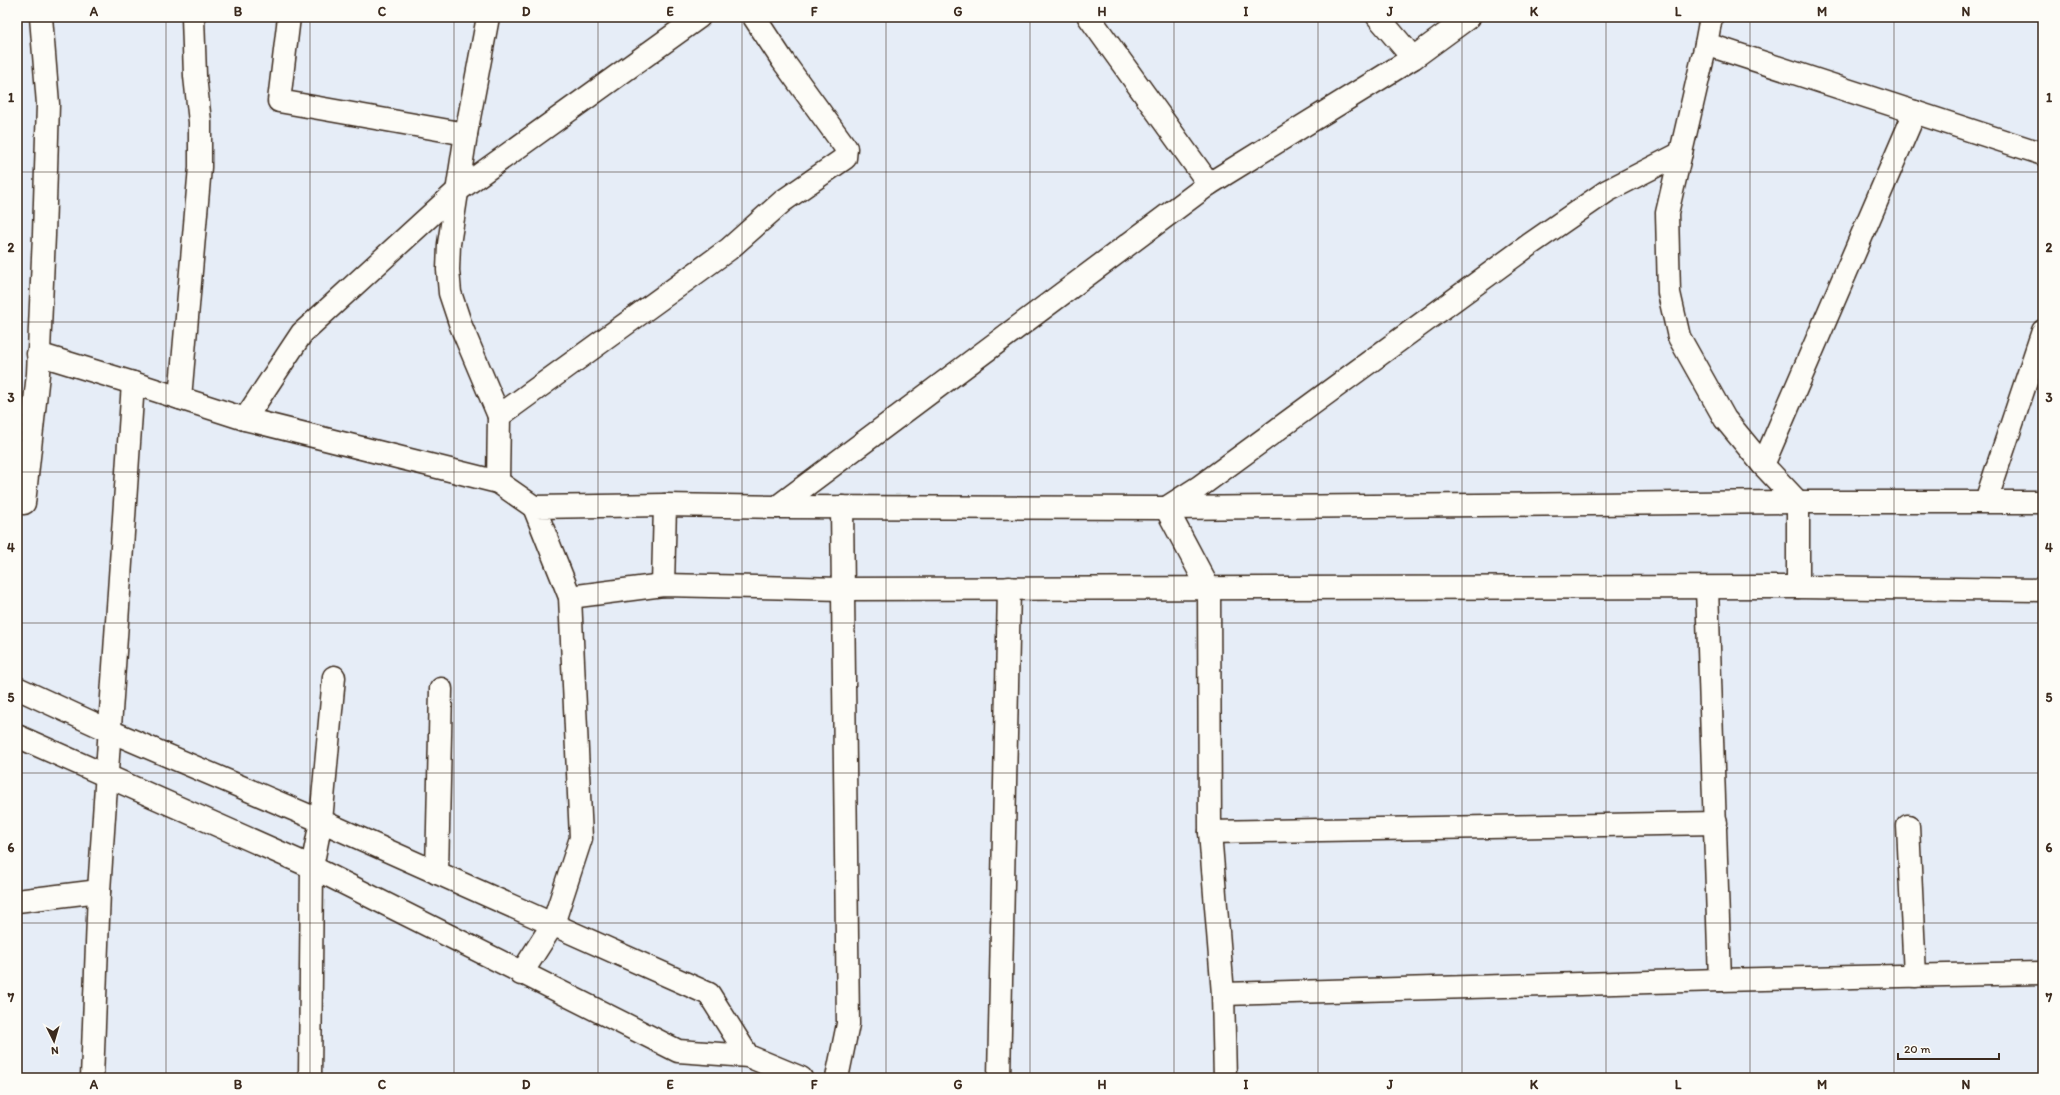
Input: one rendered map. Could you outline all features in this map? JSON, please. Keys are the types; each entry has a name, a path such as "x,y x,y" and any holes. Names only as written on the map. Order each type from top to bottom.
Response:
{"street":[{"path":"24,503 38,354 48,104 42,17"},
{"path":"180,398 200,167 200,122 195,76 193,17"},
{"path":"290,17 279,101 466,134"},
{"path":"488,17 466,134 449,244 450,293 461,326 499,416 498,482"},
{"path":"245,420 302,333 457,191 699,17"},
{"path":"499,416 729,249 783,201 845,158 846,148 783,61 754,17"},
{"path":"1089,17 1209,184"},
{"path":"1378,17 1413,58"},
{"path":"777,507 1209,184 1413,58 1469,17"},
{"path":"1711,17 1667,212 1669,293 1679,337 1726,419 1763,465 1798,502 1798,588"},
{"path":"1706,44 2043,154"},
{"path":"1763,465 1915,112"},
{"path":"1166,508 1206,482 1529,245 1607,191 1681,153"},
{"path":"1986,501 2043,331"},
{"path":"38,354 133,383 245,420 498,482 534,507 570,597 581,838 552,924 521,974"},
{"path":"92,1078 99,891 133,383"},
{"path":"534,507 665,505 777,507 1166,508 1798,502 2043,502"},
{"path":"663,584 665,505"},
{"path":"837,1078 848,1024 842,506"},
{"path":"1166,508 1209,589 1210,832 1223,994 1225,1078"},
{"path":"570,597 663,584 842,589 1798,588 2043,590"},
{"path":"999,1078 1009,588"},
{"path":"1707,588 1716,823 1720,980"},
{"path":"310,1078 312,867 321,821 334,677"},
{"path":"17,688 110,731 321,821 709,994 748,1056"},
{"path":"437,873 441,689"},
{"path":"17,736 312,867 521,974 678,1051 748,1056 801,1078"},
{"path":"1210,832 1716,823"},
{"path":"1908,826 1915,976"},
{"path":"17,900 99,891"},
{"path":"1223,994 1720,980 2043,974"}]}
